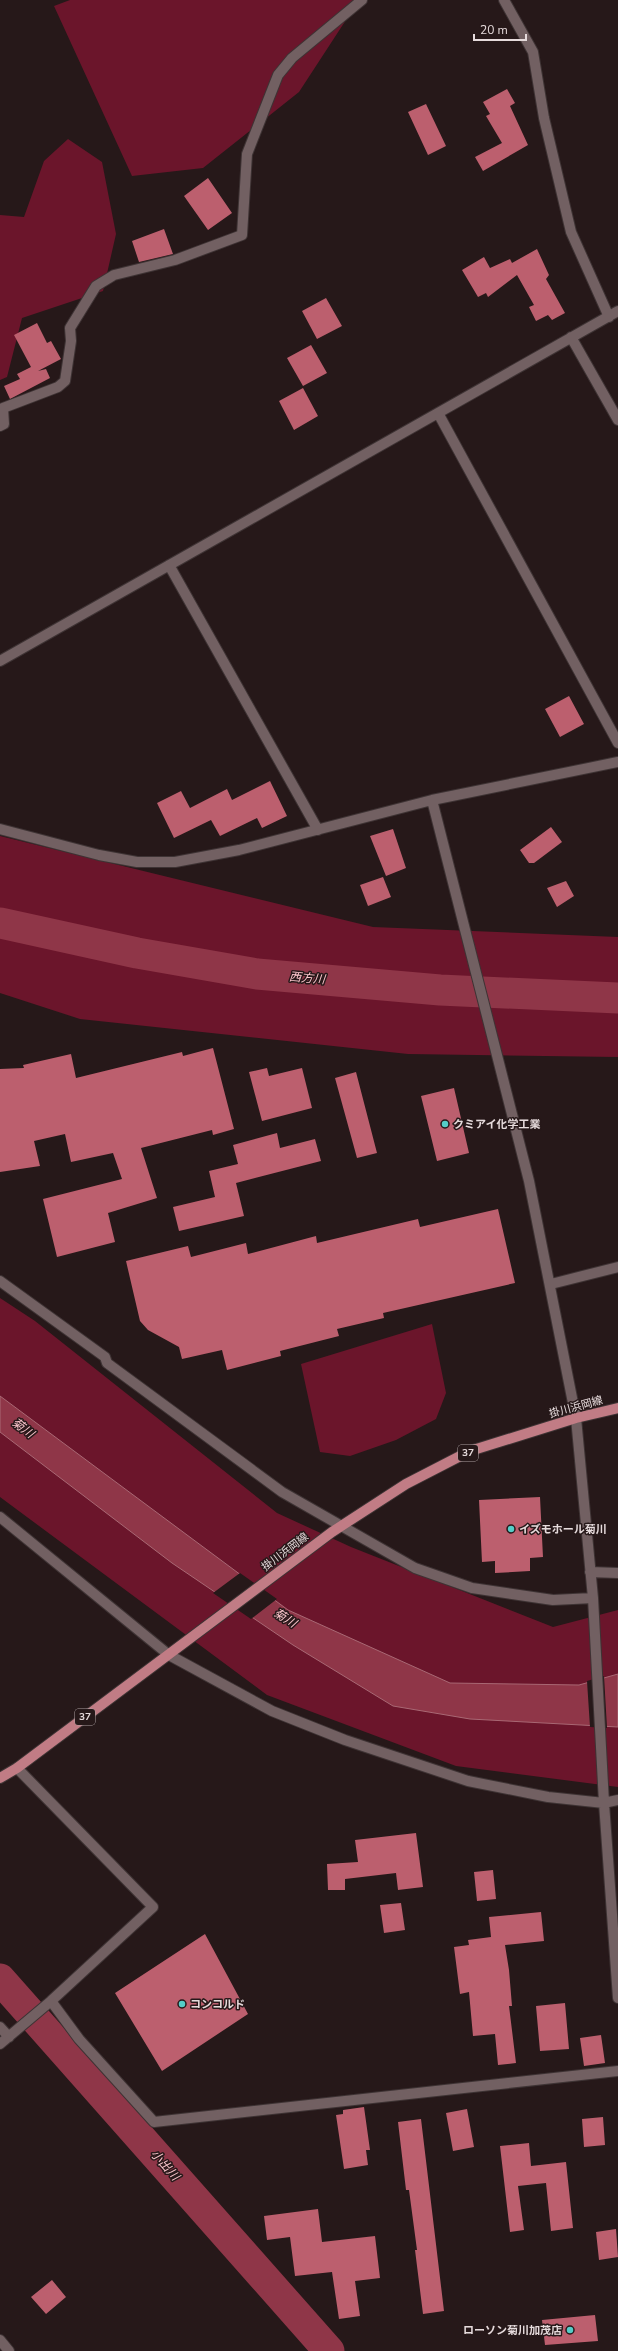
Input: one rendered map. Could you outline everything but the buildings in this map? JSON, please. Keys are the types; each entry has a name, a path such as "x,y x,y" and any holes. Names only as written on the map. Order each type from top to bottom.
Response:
{"main road":[{"name":"掛川浜岡線","path":"0,1778 17,1768 336,1529 406,1484 470,1451 576,1418 618,1408"}],"street":[{"path":"0,426 4,424 3,408 58,387 65,381 71,341 70,328 96,286 114,275 175,260 242,235 247,154 278,75 292,58 362,0"},
{"path":"504,0 533,52 544,118 571,232 609,317"},
{"path":"0,661 618,311"},
{"path":"571,337 618,420"},
{"path":"438,413 618,743"},
{"path":"169,565 318,830"},
{"path":"0,829 99,855 136,862 182,861 239,850 432,800 618,762"},
{"path":"432,800 529,1181 551,1284 576,1418 593,1598 604,1799 618,1998"},
{"path":"551,1284 618,1267"},
{"path":"0,1281 105,1357 108,1363 282,1492 336,1529 414,1568 472,1588 553,1600 593,1598"},
{"path":"0,1517 169,1655 272,1711 345,1740 468,1781 519,1792 618,1800"},
{"path":"590,1572 618,1573"},
{"path":"0,2044 52,2001 153,1907 17,1768"},
{"path":"52,2001 79,2039 154,2122 618,2071"},
{"path":"0,2027 9,2036"},
{"path":"0,2340 9,2351"}],"shaded area":[{"path":"70,0 359,0 299,92 203,168 132,176 54,6"},
{"path":"68,139 102,162 116,234 103,291 22,318 7,377 0,380 0,215 24,217 44,161"},
{"path":"0,836 373,927 618,937 618,1057 408,1054 80,1019 0,993"},
{"path":"0,1298 35,1321 277,1513 351,1547 553,1627 618,1610 618,1787 456,1766 267,1695 0,1497"},
{"path":"432,1324 446,1393 436,1419 396,1440 350,1456 320,1452 301,1364"}],"water":[{"name":"菊川","path":"0,1396 288,1610 450,1683 579,1685 618,1674 618,1727 470,1719 393,1706 293,1645 172,1563 0,1432"}],"pier":[{"path":"240,1573 277,1599 251,1619 213,1593"},
{"path":"604,1676 607,1728 590,1727 587,1681"}],"waterway":[{"name":"西方川","path":"0,923 137,953 257,974 440,990 618,998"},
{"name":"小出川","path":"0,1979 329,2351"}],"place":[{"name":"クミアイ化学工業","path":"445,1124"},
{"name":"イズモホール菊川","path":"511,1529"},
{"name":"コンコルド","path":"182,2004"},
{"name":"ローソン菊川加茂店","path":"570,2330"}]}
